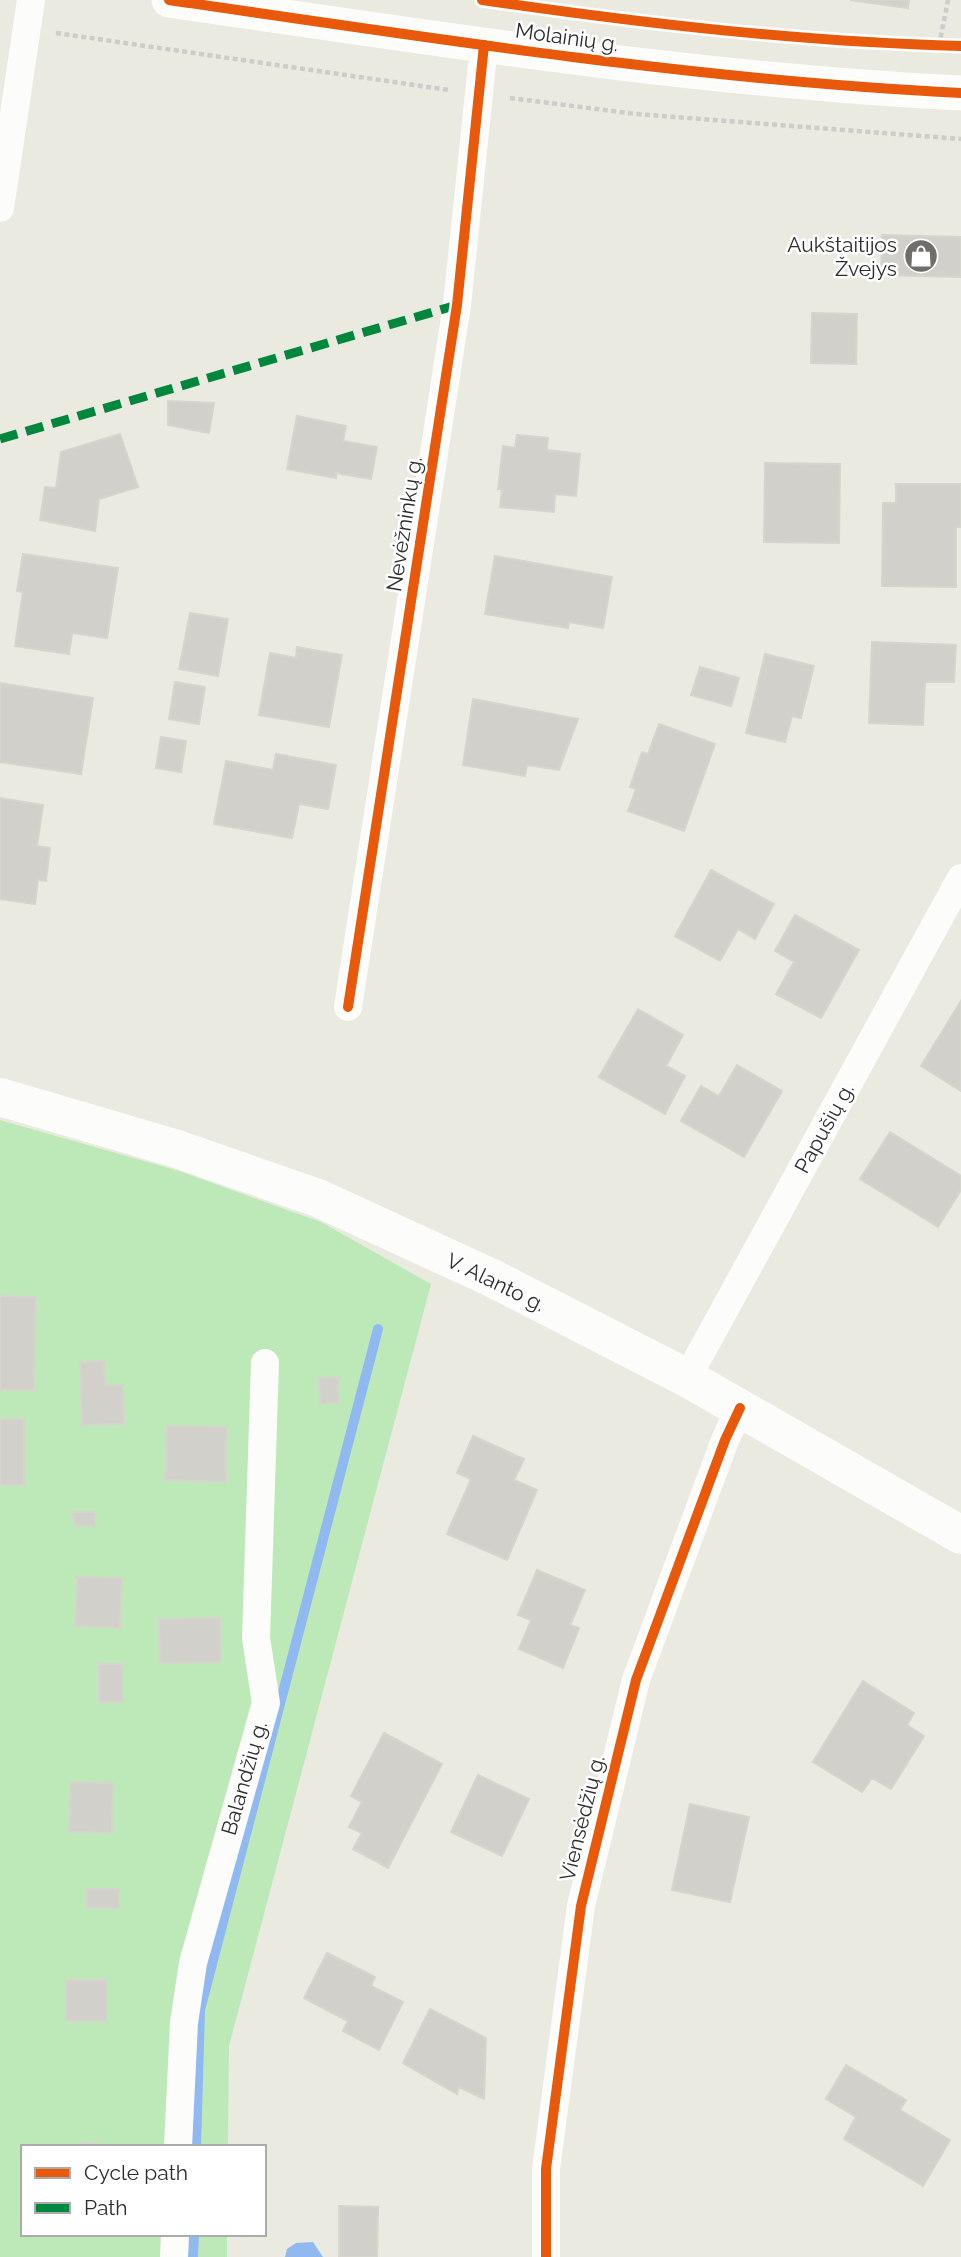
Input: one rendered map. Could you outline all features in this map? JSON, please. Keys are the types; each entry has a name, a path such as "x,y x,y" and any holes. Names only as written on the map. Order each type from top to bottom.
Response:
{"main road":[{"name":"V. Alanto g.","path":"0,1097 174,1148 318,1198 492,1278 687,1378 961,1535"}],"street":[{"path":"0,208 32,0"},
{"name":"Molainių g.","path":"169,0 611,63 784,81 961,93"},
{"name":"Nevėžninkų g.","path":"348,1007 457,305 484,45"},
{"name":"Papušių g.","path":"687,1378 961,878"},
{"name":"Balandžių g.","path":"178,2145 184,2023 193,1963 266,1703 256,1638 265,1363"},
{"name":"Viensėdžių g.","path":"546,2257 546,2169 581,1906 636,1680 725,1440 740,1408"},
{"path":"174,2236 174,2257"}],"path":[{"path":"939,46 948,0"}],"green space":[{"path":"0,1120 179,1171 321,1222 431,1284 229,2046 228,2145 21,2145 21,2236 227,2236 227,2257 0,2257"}],"water":[{"path":"313,2242 323,2257 285,2257 287,2249 296,2243"}],"building":[{"path":"850,0 909,0 908,8"},
{"name":"Aukštaitijos Žvejys","path":"882,235 961,237 961,277 881,275"},
{"path":"812,313 857,314 856,364 811,363"},
{"path":"168,401 214,403 209,433 168,425"},
{"path":"297,416 346,426 343,441 377,447 371,479 336,473 336,478 287,469"},
{"path":"120,434 138,487 99,499 95,531 40,520 45,487 56,488 61,452"},
{"path":"517,435 548,438 547,450 580,454 576,496 555,494 554,512 500,507 502,489 498,489 503,446 515,448"},
{"path":"765,463 840,464 839,543 764,542"},
{"path":"896,484 961,484 961,527 956,527 956,587 882,586 883,503 896,503"},
{"path":"23,554 118,568 107,638 72,633 69,654 15,646 23,592 17,591"},
{"path":"495,556 612,577 603,628 569,622 568,628 485,614"},
{"path":"190,613 228,619 218,676 179,669"},
{"path":"872,642 956,645 954,682 925,682 923,725 869,723"},
{"path":"297,647 342,655 329,727 259,715 270,653 296,658"},
{"path":"765,654 814,666 801,718 792,716 785,742 746,733"},
{"path":"700,667 739,678 731,706 691,695"},
{"path":"175,682 205,687 199,724 169,719"},
{"path":"0,683 93,698 81,774 0,762"},
{"path":"473,699 578,719 559,770 527,765 525,776 463,765"},
{"path":"659,724 715,744 684,831 628,811 636,789 630,787 642,752 648,754"},
{"path":"161,737 186,741 181,772 156,768"},
{"path":"276,754 336,765 328,809 299,804 292,838 214,824 226,761 273,770"},
{"path":"0,798 43,805 37,846 50,848 46,881 38,880 35,904 0,899"},
{"path":"711,870 774,904 755,939 738,929 720,961 675,936"},
{"path":"795,915 859,950 821,1018 776,994 794,962 775,951"},
{"path":"961,1001 961,1091 921,1066"},
{"path":"638,1009 683,1035 666,1066 685,1076 665,1114 599,1077"},
{"path":"737,1065 782,1091 744,1157 681,1121 701,1086 719,1096"},
{"path":"890,1132 961,1176 961,1190 938,1227 860,1179"},
{"path":"0,1296 36,1297 34,1390 0,1390"},
{"path":"104,1361 105,1385 123,1385 124,1424 82,1425 80,1362"},
{"path":"338,1377 339,1403 320,1404 319,1378"},
{"path":"0,1419 24,1419 24,1485 0,1485"},
{"path":"167,1426 227,1427 226,1482 165,1480"},
{"path":"473,1436 524,1459 514,1480 537,1490 507,1560 447,1534 471,1479 457,1473"},
{"path":"73,1512 95,1512 95,1526 74,1526"},
{"path":"537,1570 585,1590 570,1625 579,1628 563,1668 519,1649 531,1620 518,1615"},
{"path":"77,1577 122,1578 120,1628 75,1626"},
{"path":"220,1618 221,1662 160,1663 159,1619"},
{"path":"99,1664 123,1664 123,1702 99,1702"},
{"path":"863,1681 914,1713 907,1725 924,1736 891,1789 872,1778 862,1792 813,1762"},
{"path":"384,1733 442,1764 388,1868 353,1849 362,1833 349,1827 362,1802 351,1796"},
{"path":"478,1775 529,1799 502,1856 451,1832"},
{"path":"70,1782 113,1783 112,1833 69,1832"},
{"path":"690,1804 749,1817 730,1902 672,1890"},
{"path":"87,1889 119,1889 119,1908 87,1908"},
{"path":"327,1953 375,1977 371,1986 403,2002 379,2050 343,2031 348,2021 304,1998"},
{"path":"66,1980 107,1980 107,2021 66,2021"},
{"path":"430,2009 486,2038 484,2099 459,2087 457,2094 403,2063"},
{"path":"846,2065 906,2100 900,2110 950,2140 923,2186 844,2139 856,2117 826,2099"},
{"path":"339,2206 378,2207 377,2257 339,2257"}],"waterway":[{"path":"196,2145 200,2010 378,1329"},
{"path":"193,2257 194,2236"}],"marked path":[{"path":"0,439 457,305"}],"cycle path":[{"path":"169,0 465,43 663,68 861,87 961,93"},
{"path":"482,0 721,30 961,46"},
{"path":"348,1007 457,305 484,45"},
{"path":"546,2257 546,2169 581,1906 636,1680 725,1440 740,1408"}],"place":[{"name":"Aukštaitijos Žvejys","path":"921,256"}]}
